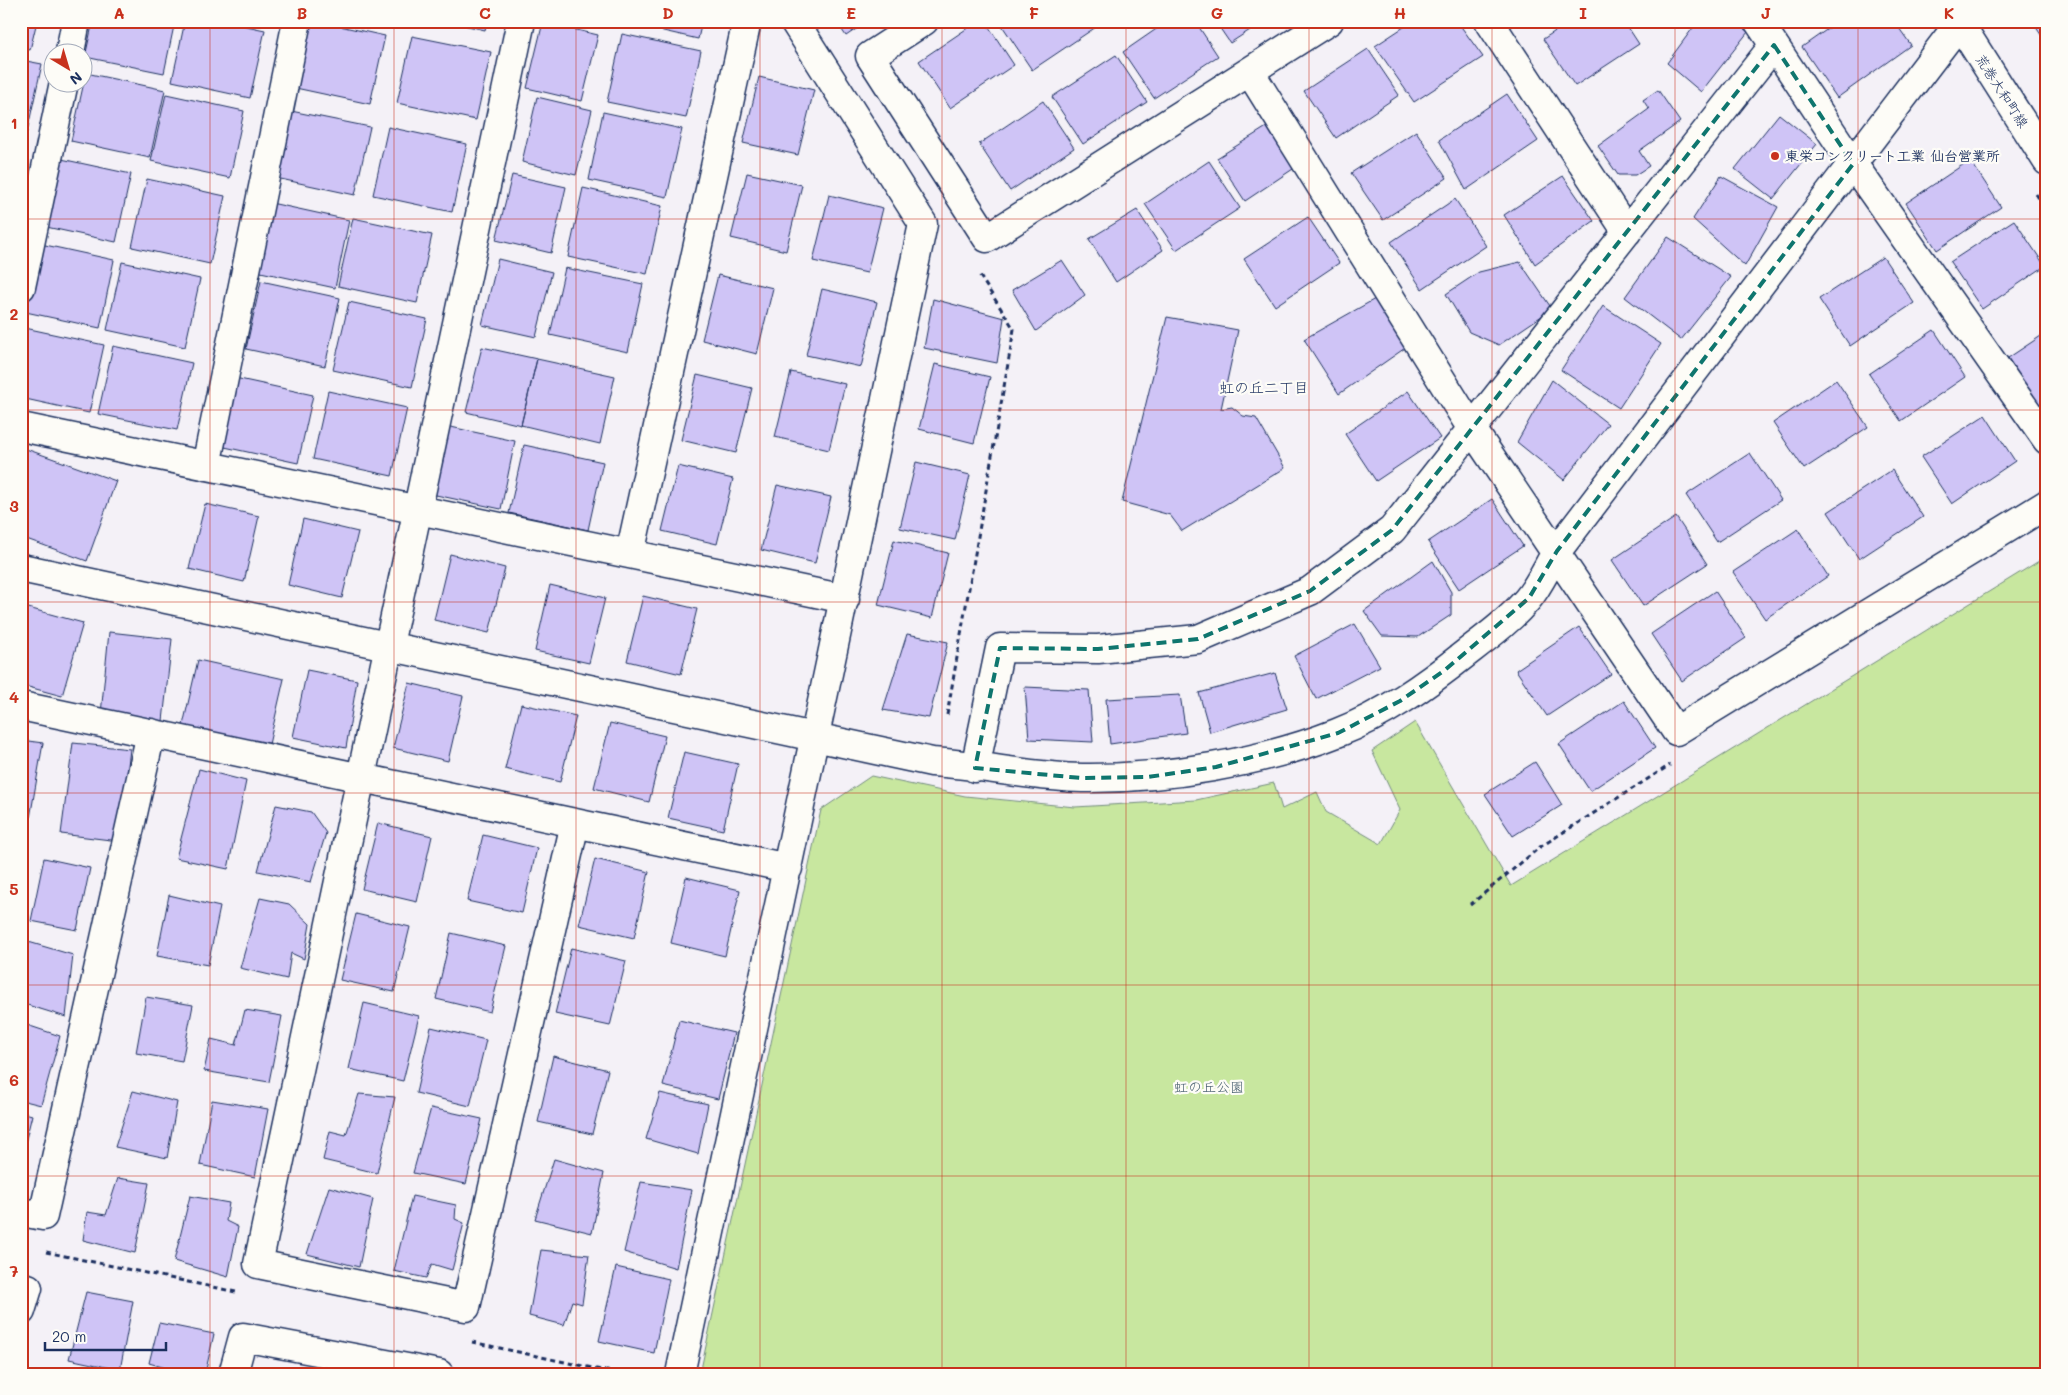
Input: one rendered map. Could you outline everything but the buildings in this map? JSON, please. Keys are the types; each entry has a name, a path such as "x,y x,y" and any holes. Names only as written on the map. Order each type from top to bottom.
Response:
{"street":[{"path":"72,42 76,21"},
{"path":"206,466 297,21"},
{"path":"521,21 258,1264 466,1307 575,823"},
{"path":"630,554 747,21"},
{"path":"680,1374 923,224 794,21"},
{"path":"924,21 870,56 987,238 1329,21"},
{"path":"1489,21 1627,232"},
{"path":"1758,21 1853,164 2047,440"},
{"path":"21,568 940,763 975,768 1081,778 1148,777 1216,766 1338,733 1400,701 1502,626 1529,598 1556,551 1853,164 1959,22"},
{"name":"荒巻大和町線","path":"1959,22 2047,160"},
{"path":"975,768 1000,648 1098,649 1198,639 1310,591 1392,530 1774,46"},
{"path":"1250,72 1472,429 1676,731 2047,504"},
{"path":"21,287 62,92"},
{"path":"21,427 845,599"},
{"path":"21,706 788,868"},
{"path":"21,1212 43,1216 151,733"},
{"path":"21,1287 28,1288 21,1311"},
{"path":"233,1374 243,1337 439,1374"}],"path":[{"path":"940,763 1014,329 974,266"},
{"path":"1470,905 1540,847 1672,764 1676,731"}],"highlighted area":[{"path":"1774,45 1853,164 1557,551 1529,598 1445,670 1400,701 1338,733 1216,767 1148,777 1081,778 975,768 1000,648 1098,649 1198,639 1310,591 1392,530"}],"green space":[{"name":"虹の丘公園","path":"2047,556 2047,1374 700,1374 821,810 871,776 965,796 1075,807 1196,800 1274,783 1282,809 1317,792 1326,812 1381,844 1400,810 1372,751 1415,722 1511,886"}],"place":[{"name":"東栄コンクリート工業 仙台営業所","path":"1775,156"}],"district":[{"name":"虹の丘二丁目","path":"1264,388"}]}
